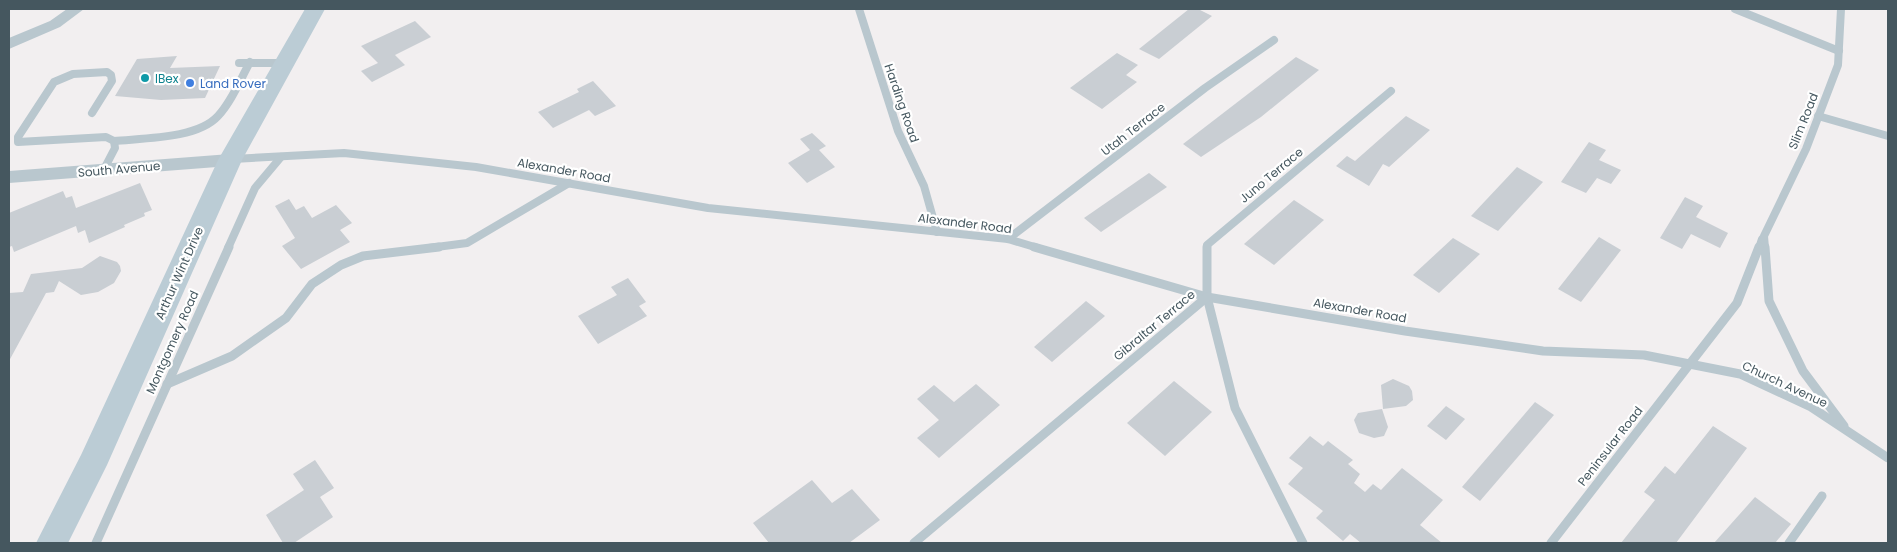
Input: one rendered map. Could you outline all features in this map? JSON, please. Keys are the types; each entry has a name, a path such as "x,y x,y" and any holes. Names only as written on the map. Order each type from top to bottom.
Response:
{"main road":[{"name":"Arthur Wint Drive","path":"52,543 92,465 230,160 315,9"}],"street":[{"path":"9,44 55,24 77,9"},
{"name":"South Avenue","path":"9,177 230,160"}],"lane":[{"name":"Harding Road","path":"859,9 898,131 924,186 938,232"},
{"path":"1735,9 1839,51"},
{"name":"Slim Road","path":"1689,364 1736,303 1764,236 1806,148 1838,65 1841,9"},
{"name":"Utah Terrace","path":"1008,239 1205,88 1274,40"},
{"path":"92,113 112,81 111,75 106,72 73,73 62,77 54,82 18,137 18,142 106,137 114,141 184,132 207,126 217,117 250,62"},
{"path":"239,63 285,63"},
{"name":"Juno Terrace","path":"1207,296 1207,245 1391,91"},
{"path":"1818,116 1888,136"},
{"path":"103,171 115,148 114,141"},
{"name":"Alexander Road","path":"230,160 344,153 476,166 708,208 1008,239 1207,296 1405,331 1534,350 1644,355 1689,364"},
{"name":"Montgomery Road","path":"96,543 255,188 281,157"},
{"path":"167,384 232,356 286,318 312,284 341,264 363,256 466,243 569,183"},
{"path":"1764,236 1770,301 1803,371 1847,431"},
{"name":"Gibraltar Terrace","path":"914,543 1207,296 1235,408 1303,543"},
{"name":"Church Avenue","path":"1689,364 1740,374 1811,407 1888,458"},
{"name":"Peninsular Road","path":"1551,543 1689,364"},
{"path":"1789,543 1822,496"}],"building":[{"path":"1189,9 1198,9 1212,16 1159,59 1139,49"},
{"path":"415,21 431,37 395,55 405,65 372,82 361,71 378,63 361,46"},
{"path":"1117,53 1138,65 1126,75 1137,82 1102,109 1070,88"},
{"path":"177,56 170,68 220,66 205,98 161,100 115,96 137,59"},
{"path":"1296,57 1319,70 1261,117 1201,157 1183,144"},
{"path":"593,81 616,106 595,116 589,110 553,128 538,112 579,92 577,89"},
{"path":"1406,116 1430,130 1389,167 1383,164 1369,186 1336,166 1347,156 1355,161"},
{"path":"812,133 826,146 819,150 835,167 807,183 788,163 810,150 800,139"},
{"path":"1589,142 1606,150 1599,160 1621,170 1611,184 1597,178 1586,193 1561,182"},
{"path":"1517,167 1543,182 1498,231 1471,216"},
{"path":"1149,173 1167,187 1101,232 1084,218"},
{"path":"140,183 152,210 144,213 145,216 124,225 125,227 89,243 85,230 78,233 76,226 14,252 12,246 9,247 9,213 63,191 66,198 72,196 76,208"},
{"path":"1685,197 1703,206 1696,217 1728,233 1720,248 1691,234 1682,249 1660,238"},
{"path":"289,199 296,210 304,206 312,218 336,205 352,223 340,230 350,242 301,269 282,246 295,238 275,206"},
{"path":"1294,200 1324,220 1274,265 1244,244"},
{"path":"1599,237 1621,250 1581,302 1558,289"},
{"path":"1453,238 1480,254 1439,293 1413,275"},
{"path":"100,256 117,262 120,266 121,271 114,283 98,292 81,295 59,281 54,292 46,293 9,361 9,293 23,292 31,274 82,268"},
{"path":"628,278 646,302 639,306 647,316 598,344 578,316 617,295 611,287"},
{"path":"1086,301 1105,316 1052,362 1034,347"},
{"path":"1393,379 1409,386 1412,391 1413,400 1406,406 1383,409 1381,385"},
{"path":"1174,381 1212,412 1165,456 1127,423"},
{"path":"976,384 1000,405 939,458 917,438 939,420 917,399 934,385 954,402"},
{"path":"1535,402 1554,415 1480,501 1462,487"},
{"path":"1446,406 1465,419 1446,440 1427,426"},
{"path":"1382,409 1388,427 1384,436 1374,438 1359,433 1354,420 1358,413"},
{"path":"1713,426 1747,448 1676,543 1621,543 1655,500 1644,492 1665,466 1675,474"},
{"path":"1310,436 1323,446 1328,441 1353,460 1348,464 1360,474 1354,483 1365,492 1373,484 1381,490 1402,468 1443,500 1420,525 1442,543 1361,543 1350,534 1343,541 1316,518 1323,511 1288,484 1303,468 1289,458"},
{"path":"315,460 334,488 320,497 333,517 294,543 283,543 266,515 304,490 293,474"},
{"path":"812,480 832,503 852,489 880,520 849,543 769,543 753,523"},
{"path":"1755,497 1791,524 1775,543 1714,543"}],"place":[{"name":"IBex","path":"145,78"},
{"name":"Land Rover","path":"190,83"}]}
